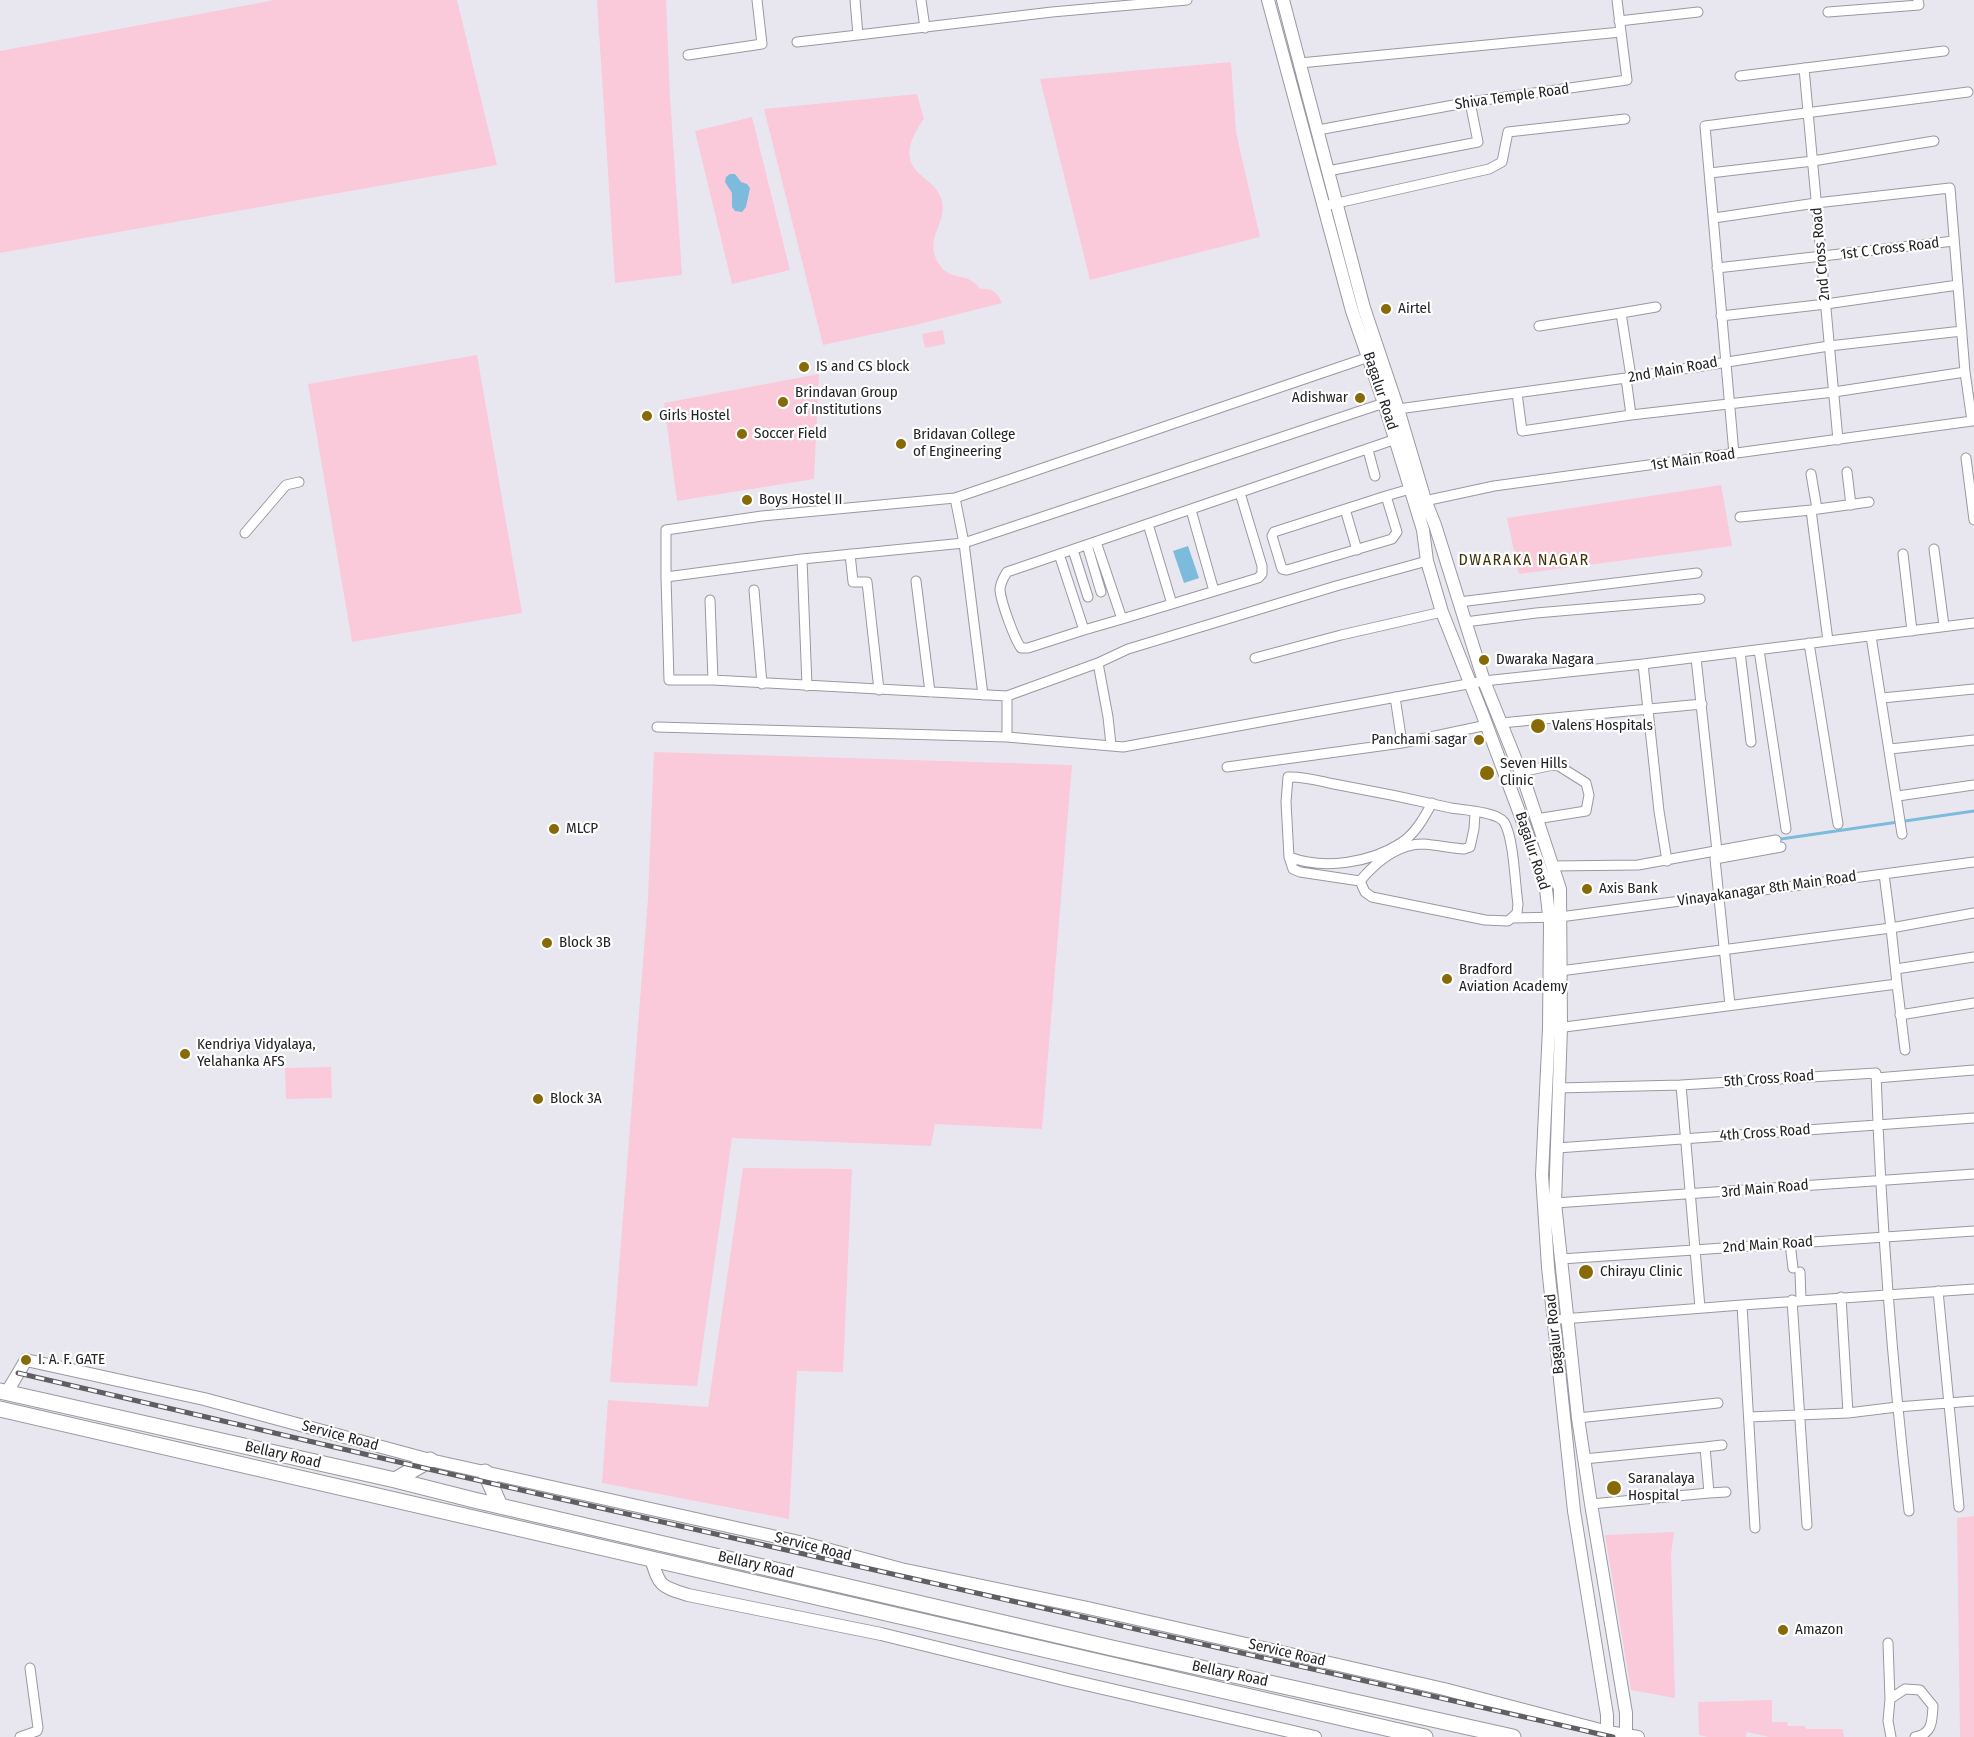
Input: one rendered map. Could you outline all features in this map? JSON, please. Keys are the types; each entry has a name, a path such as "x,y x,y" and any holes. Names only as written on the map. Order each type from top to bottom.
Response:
{"highway":[{"name":"Bellary Road","path":"4,1391 1112,1648 1513,1737"},
{"name":"Bellary Road","path":"0,1409 1425,1737"},
{"path":"395,1480 430,1460"},
{"path":"485,1472 500,1506"}],"main road":[{"name":"Bagalur Road","path":"1268,0 1352,312 1384,403 1393,413 1395,439 1410,489 1435,525 1484,681 1521,772 1536,819 1545,881 1555,917 1560,971 1542,1175 1548,1267 1574,1511 1608,1734"},
{"name":"Bagalur Road","path":"1283,0 1364,308 1420,502 1427,561 1442,612 1530,840 1552,866 1560,890 1555,917 1555,1028 1558,1089 1555,1203 1578,1418 1630,1737"},
{"name":"Service Road","path":"4,1391 26,1360 204,1399 430,1460 804,1544 901,1569 1110,1613 1444,1689 1608,1734 1630,1737"},
{"path":"651,1559 663,1587 688,1595 881,1634 1315,1737"}],"street":[{"path":"688,55 762,44 757,0"},
{"path":"855,0 858,35"},
{"path":"921,0 925,28"},
{"path":"797,42 1052,12 1187,0"},
{"name":"Shiva Temple Road","path":"1318,130 1470,102 1627,80 1617,0"},
{"path":"1828,12 1919,4 1918,0"},
{"path":"1619,21 1698,12"},
{"path":"1300,63 1621,32"},
{"path":"1740,76 1944,51"},
{"name":"2nd Cross Road","path":"1804,68 1838,440"},
{"path":"1734,454 1705,126 1968,92"},
{"path":"1328,171 1478,142 1470,102"},
{"path":"1324,206 1490,169 1502,162 1508,132 1624,119"},
{"path":"1710,173 1813,161 1934,141"},
{"path":"1517,393 1522,431 1631,415 1834,392 1965,372 1950,188 1816,203 1714,218"},
{"name":"1st C Cross Road","path":"1718,268 1954,241"},
{"path":"1721,316 1958,285"},
{"path":"1539,326 1656,307"},
{"path":"1621,313 1631,415"},
{"name":"2nd Main Road","path":"1393,413 1829,346 1962,331"},
{"path":"1369,357 955,498 762,516 666,530 669,680 713,680 1007,696 1149,643 1427,561"},
{"name":"1st Main Road","path":"1420,502 1494,486 1972,421 1965,372"},
{"path":"666,577 802,559 964,543 1384,403"},
{"path":"1240,493 1262,566 1262,574 1258,578 1028,648 1021,648 1016,641 1000,589 1007,572 1395,439"},
{"path":"1368,450 1375,476"},
{"path":"1966,458 1974,520"},
{"path":"1847,471 1851,505"},
{"path":"1811,474 1828,641"},
{"path":"245,533 286,485 299,482"},
{"path":"1386,496 1396,532 1392,539 1287,570 1282,569 1272,536 1274,532 1386,496 1410,489"},
{"path":"955,498 964,543 983,695"},
{"path":"1740,517 1869,502"},
{"path":"1345,509 1357,550"},
{"path":"1191,510 1214,591"},
{"path":"1148,524 1172,604"},
{"path":"1092,543 1101,592"},
{"path":"1092,543 1122,619"},
{"path":"1934,549 1944,627"},
{"path":"1073,550 1088,597"},
{"path":"850,554 853,582 867,582 879,690"},
{"path":"1059,554 1084,630"},
{"path":"1903,554 1912,631"},
{"path":"802,559 807,686"},
{"path":"1459,602 1697,573"},
{"path":"916,581 930,692"},
{"path":"754,590 762,684"},
{"path":"1465,622 1536,613 1700,599"},
{"path":"710,600 713,680"},
{"path":"1255,658 1442,612"},
{"path":"657,727 1007,737 1111,744 1123,747 1484,681 1696,658 1974,623"},
{"path":"1871,636 1898,796 1902,834"},
{"path":"1809,644 1838,824"},
{"path":"1759,650 1786,829"},
{"path":"1740,652 1751,742"},
{"path":"1696,658 1717,851"},
{"path":"1098,663 1111,744"},
{"path":"1643,664 1659,811 1667,861"},
{"path":"1881,698 1974,689"},
{"path":"1007,696 1007,737"},
{"path":"1395,697 1402,743"},
{"path":"1501,723 1702,704"},
{"path":"1227,767 1402,743 1487,725"},
{"path":"1890,749 1974,740"},
{"path":"1521,772 1553,765 1559,766 1586,783 1588,788 1586,811 1536,819"},
{"path":"1475,813 1470,847 1464,849 1425,844 1415,845 1383,858 1360,881 1300,872 1293,869 1289,857 1286,802 1288,777 1378,791 1475,813 1488,813 1504,822 1511,843 1518,904 1517,913 1513,918"},
{"path":"1898,796 1974,785"},
{"path":"1289,857 1307,862 1339,863 1379,854 1402,843 1420,825 1432,803"},
{"path":"1504,822 1521,817"},
{"path":"1511,843 1530,840"},
{"path":"1552,866 1638,865 1717,851 1779,844 1715,859 1730,1005"},
{"name":"Vinayakanagar 8th Main Road","path":"1360,881 1365,892 1372,897 1485,920 1508,921 1513,918 1555,917 1974,862"},
{"path":"1884,874 1905,1050"},
{"path":"1560,971 1890,928 1974,913"},
{"path":"1896,969 1974,957"},
{"path":"1555,1028 1897,984"},
{"path":"1900,1015 1974,1003"},
{"name":"5th Cross Road","path":"1558,1089 1682,1085 1876,1072 1876,1078 1974,1070"},
{"path":"1876,1078 1888,1294 1897,1407 1909,1511"},
{"path":"1682,1085 1700,1308"},
{"name":"4th Cross Road","path":"1557,1148 1974,1118"},
{"name":"3rd Main Road","path":"1555,1203 1974,1174"},
{"name":"2nd Main Road","path":"1561,1259 1974,1230"},
{"path":"1790,1244 1796,1270 1799,1416 1807,1525"},
{"path":"1553,1320 1797,1300 1974,1289"},
{"path":"1938,1291 1959,1507"},
{"path":"1841,1297 1848,1413"},
{"path":"1742,1305 1755,1528"},
{"path":"1749,1417 1848,1413 1974,1401"},
{"path":"1578,1418 1718,1403"},
{"path":"1584,1459 1722,1445"},
{"path":"1705,1447 1709,1493"},
{"path":"1591,1504 1725,1492"},
{"path":"1888,1643 1890,1699 1888,1721 1891,1737"},
{"path":"21,1737 37,1731 38,1728 30,1668"},
{"path":"1890,1699 1905,1689 1920,1690 1933,1706 1932,1726 1923,1736 1915,1737"}],"shaded area":[{"path":"275,0 457,0 497,165 0,253 0,51"},
{"path":"597,0 666,0 682,275 615,283"},
{"path":"1231,62 1236,132 1260,237 1090,280 1040,79"},
{"path":"917,94 924,119 912,140 910,155 915,169 934,187 942,201 943,210 934,239 935,255 944,270 970,280 980,289 994,292 1002,303 823,345 764,109"},
{"path":"752,117 790,270 732,284 695,131"},
{"path":"943,330 945,344 925,348 922,334"},
{"path":"477,355 522,613 352,642 308,384"},
{"name":"Soccer Field","path":"819,374 814,479 677,501 664,403"},
{"path":"1721,485 1732,546 1519,574 1507,518"},
{"path":"654,752 1072,765 1042,1129 935,1124 931,1146 732,1138 697,1386 610,1382 648,898"},
{"path":"331,1067 332,1098 286,1099 285,1068"},
{"path":"743,1168 852,1169 843,1372 797,1371 789,1519 602,1483 608,1400 708,1407"},
{"path":"1974,1516 1974,1737 1960,1737 1957,1518"},
{"path":"1674,1532 1671,1555 1675,1698 1631,1690 1605,1535"},
{"path":"1772,1700 1772,1722 1787,1722 1788,1726 1805,1726 1806,1729 1843,1729 1844,1737 1769,1737 1747,1732 1746,1737 1699,1735 1698,1702"}],"water":[{"path":"735,174 750,188 746,207 742,212 735,211 732,207 732,193 725,182 726,177"},
{"path":"1188,546 1199,578 1184,583 1173,551"}],"waterway":[{"path":"1781,839 1974,811"}],"railway":[{"path":"18,1373 437,1471 1613,1737"}],"place":[{"name":"Airtel","path":"1386,309"},
{"name":"IS and CS block","path":"804,367"},
{"name":"Adishwar","path":"1360,398"},
{"name":"Brindavan Group of Institutions","path":"783,402"},
{"name":"Girls Hostel","path":"647,416"},
{"name":"Soccer Field","path":"742,434"},
{"name":"Bridavan College of Engineering","path":"901,444"},
{"name":"Boys Hostel II","path":"747,500"},
{"name":"Dwaraka Nagara","path":"1484,660"},
{"name":"Valens Hospitals","path":"1538,726"},
{"name":"Panchami sagar","path":"1479,740"},
{"name":"Seven Hills Clinic","path":"1487,773"},
{"name":"MLCP","path":"554,829"},
{"name":"Axis Bank","path":"1587,889"},
{"name":"Block 3B","path":"547,943"},
{"name":"Bradford Aviation Academy","path":"1447,979"},
{"name":"Kendriya Vidyalaya, Yelahanka AFS","path":"185,1054"},
{"name":"Block 3A","path":"538,1099"},
{"name":"Chirayu Clinic","path":"1586,1272"},
{"name":"I. A. F. GATE","path":"26,1360"},
{"name":"Saranalaya Hospital","path":"1614,1488"},
{"name":"Amazon","path":"1783,1630"}],"district":[{"name":"DWARAKA NAGAR","path":"1524,561"}]}
